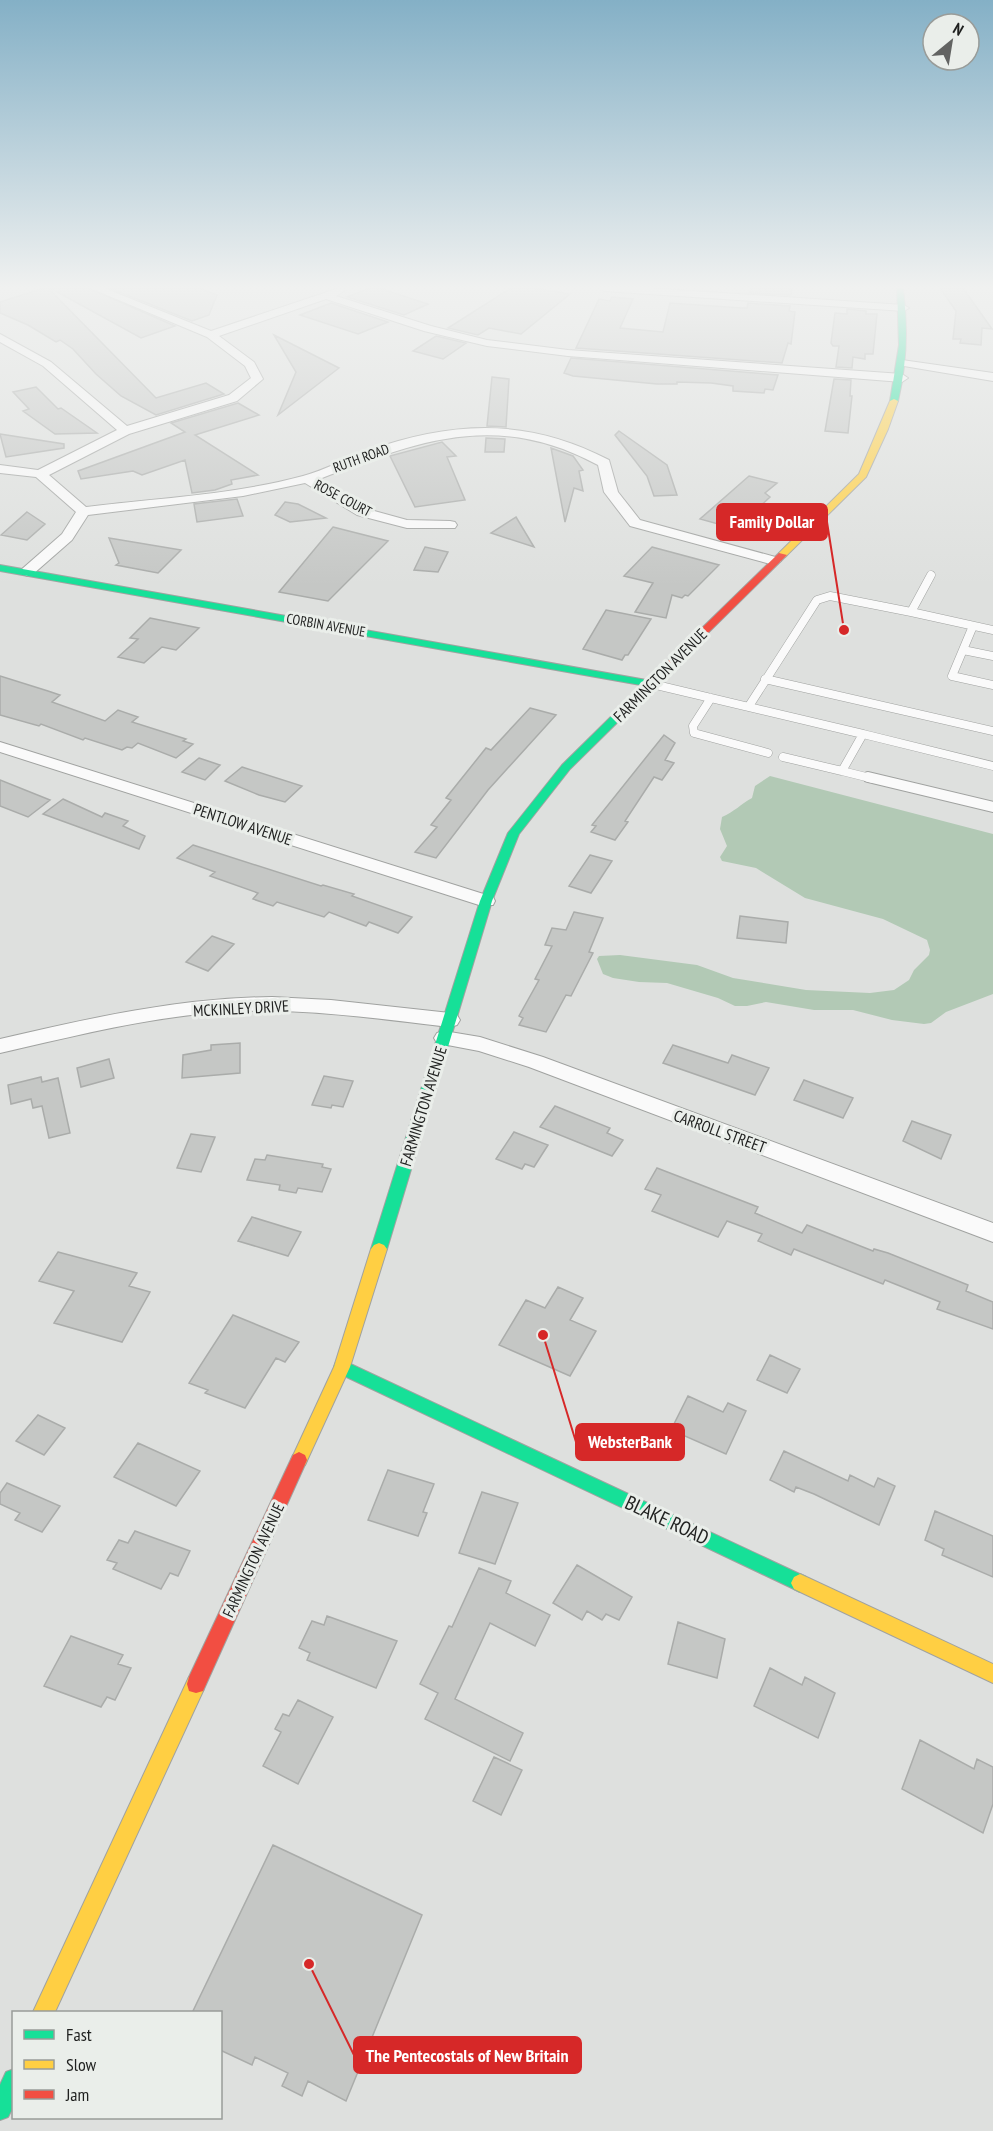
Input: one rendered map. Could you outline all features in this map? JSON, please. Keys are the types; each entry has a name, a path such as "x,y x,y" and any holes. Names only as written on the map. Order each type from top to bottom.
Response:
{"main road":[{"name":"FARMINGTON AVENUE","path":"45,2011 342,1367 486,901 514,833 566,767 863,475 884,436 899,387"},
{"name":"CORBIN AVENUE","path":"0,568 652,684"},
{"name":"BLAKE ROAD","path":"342,1367 993,1674"},
{"path":"0,2109 12,2084"}],"street":[{"path":"74,387 125,431"},
{"path":"40,474 125,431 233,398 246,387"},
{"name":"RUTH ROAD","path":"83,511 243,492 307,479 371,454 419,439 465,431 530,435 574,447 604,463 611,492 635,523 774,561"},
{"path":"0,469 40,474 83,511 67,537 27,572"},
{"name":"ROSE COURT","path":"307,479 362,512 407,524 450,525"},
{"name":"PENTLOW AVENUE","path":"0,747 486,901"},
{"name":"MCKINLEY DRIVE","path":"0,1046 98,1024 212,1006 315,1005 447,1029"},
{"name":"CARROLL STREET","path":"447,1029 487,1046 536,1062 993,1233"}],"lane":[{"path":"911,612 931,575"},
{"path":"749,706 817,600 831,596 993,630"},
{"path":"973,626 952,676 993,685"},
{"path":"963,650 993,656"},
{"path":"765,680 993,731"},
{"path":"652,684 993,766"},
{"path":"711,698 693,726 694,733 768,753"},
{"path":"842,771 862,734"},
{"path":"783,757 993,807"}],"green space":[{"path":"770,776 993,834 993,994 946,1012 931,1023 924,1024 892,1020 853,1010 814,1010 766,1002 735,1006 718,998 667,983 639,982 603,974 597,959 599,956 620,955 697,965 733,978 806,990 870,993 894,990 909,980 914,970 929,955 927,940 883,919 805,898 756,868 722,861 720,857 727,846 720,829 722,817 752,798 755,786"}],"building":[{"path":"36,387 58,409 61,408 97,433 55,434 23,411 29,409 13,392"},
{"path":"111,387 146,387 156,398 191,387 213,387 224,394 156,415 121,396"},
{"path":"290,387 314,387 278,415"},
{"path":"491,387 508,387 506,427 487,426"},
{"path":"733,387 774,387 773,390 765,389 764,393 733,391"},
{"path":"833,387 851,387 850,396 852,396 848,433 825,431"},
{"path":"238,403 259,415 195,435 258,475 231,480 232,484 215,490 192,493 185,460 142,475 133,471 81,479 78,471 185,432 171,423"},
{"path":"619,431 667,465 677,495 654,496 647,476 615,435"},
{"path":"0,434 64,444 64,448 6,457"},
{"path":"486,438 505,439 504,452 485,452"},
{"path":"442,442 456,456 447,457 465,500 415,507 390,456"},
{"path":"551,448 573,456 583,470 579,471 583,491 574,488 565,522"},
{"path":"749,476 777,483 765,493 770,497 736,529 700,519"},
{"path":"237,499 243,516 197,522 194,504"},
{"path":"285,502 298,504 326,518 290,522 275,515"},
{"path":"27,512 45,524 27,540 1,535"},
{"path":"516,517 534,547 491,533"},
{"path":"333,527 388,541 328,601 279,592"},
{"path":"109,538 181,550 158,573 116,565 119,563"},
{"path":"425,547 448,552 438,572 414,570"},
{"path":"652,547 719,565 688,596 685,595 682,598 672,595 666,618 635,612 653,583 624,576"},
{"path":"606,610 651,619 628,655 625,655 622,660 583,649"},
{"path":"150,618 199,628 176,650 162,647 144,663 118,657 138,639 130,638"},
{"path":"0,676 60,695 52,702 105,721 118,710 138,717 132,722 186,739 183,741 193,744 176,758 138,743 132,748 127,747 122,750 85,738 83,740 41,724 39,726 0,715"},
{"path":"530,708 556,715 488,790 436,858 415,852 437,827 431,825 451,800 446,798 486,748 491,750"},
{"path":"664,735 675,743 665,760 674,763 662,780 654,777 615,840 591,832 596,826 592,825"},
{"path":"199,758 220,765 205,780 182,772"},
{"path":"242,767 302,786 285,802 259,795 225,781"},
{"path":"0,780 50,800 28,817 0,806"},
{"path":"63,799 102,817 105,813 128,821 123,826 145,836 139,849 43,814"},
{"path":"193,845 321,886 354,894 352,896 412,917 398,933 369,922 366,926 329,912 324,917 277,902 273,906 253,899 258,893 210,876 215,872 177,858"},
{"path":"590,855 612,861 591,893 569,886"},
{"path":"574,912 603,918 589,952 593,953 571,996 566,995 546,1032 519,1025 523,1018 519,1016 539,980 535,979 552,946 545,945 552,928 566,930"},
{"path":"740,916 788,922 786,943 737,938"},
{"path":"212,936 234,944 208,971 186,962"},
{"path":"240,1043 240,1073 182,1078 183,1055 211,1050 211,1045"},
{"path":"673,1045 728,1063 732,1055 769,1068 755,1095 663,1063"},
{"path":"109,1059 114,1078 81,1087 77,1068"},
{"path":"324,1076 353,1081 343,1107 312,1105"},
{"path":"41,1077 42,1082 58,1078 70,1133 49,1138 42,1106 33,1108 31,1099 11,1104 8,1085"},
{"path":"804,1080 853,1098 843,1118 794,1100"},
{"path":"555,1106 610,1128 607,1133 623,1140 612,1156 540,1127"},
{"path":"912,1121 951,1135 941,1159 903,1141"},
{"path":"514,1132 548,1145 534,1167 525,1164 522,1169 496,1159"},
{"path":"191,1134 215,1137 201,1172 177,1168"},
{"path":"267,1155 323,1164 322,1167 331,1169 322,1192 298,1188 296,1193 279,1190 280,1185 247,1180 255,1159 265,1160"},
{"path":"657,1168 758,1207 755,1213 802,1233 807,1225 873,1251 874,1249 888,1253 968,1285 966,1291 993,1302 993,1329 937,1309 940,1302 885,1280 883,1284 794,1249 791,1255 758,1241 762,1234 727,1221 718,1237 652,1211 661,1195 645,1189"},
{"path":"252,1217 301,1232 288,1256 238,1241"},
{"path":"58,1252 137,1273 129,1286 150,1292 122,1342 54,1323 74,1291 39,1281"},
{"path":"558,1287 583,1298 570,1320 596,1331 570,1376 499,1345 526,1300 545,1308"},
{"path":"233,1315 299,1342 285,1362 276,1358 245,1408 205,1393 208,1390 189,1383"},
{"path":"770,1355 800,1369 787,1393 757,1380"},
{"path":"688,1396 723,1412 728,1403 746,1411 726,1454 671,1430"},
{"path":"38,1415 65,1428 44,1455 16,1441"},
{"path":"138,1443 200,1471 176,1506 114,1477"},
{"path":"784,1451 848,1481 850,1475 874,1487 878,1478 895,1486 879,1525 814,1494 796,1487 794,1492 770,1480"},
{"path":"388,1470 434,1484 423,1512 427,1513 418,1536 368,1520"},
{"path":"7,1483 60,1506 42,1532 15,1520 20,1513 0,1504 0,1493"},
{"path":"482,1492 518,1503 495,1564 459,1553"},
{"path":"935,1511 993,1536 993,1577 942,1555 944,1549 925,1540"},
{"path":"135,1531 190,1551 178,1576 170,1573 161,1589 113,1569 117,1563 107,1560 119,1540 128,1543"},
{"path":"577,1565 632,1597 619,1620 606,1614 602,1620 587,1611 582,1620 553,1603"},
{"path":"479,1568 511,1581 506,1593 550,1615 535,1646 490,1623 455,1699 523,1733 510,1761 425,1719 438,1693 420,1684 449,1626 452,1627"},
{"path":"327,1616 397,1641 376,1688 307,1660 310,1653 299,1648 312,1621 324,1625"},
{"path":"678,1622 725,1639 717,1678 668,1664"},
{"path":"71,1636 123,1655 118,1664 131,1668 115,1700 107,1697 101,1707 44,1686"},
{"path":"770,1668 802,1685 805,1677 835,1693 818,1738 754,1706"},
{"path":"298,1700 333,1717 298,1784 263,1766 281,1732 275,1729 283,1714 289,1716"},
{"path":"920,1740 974,1769 977,1759 993,1767 993,1804 983,1833 902,1789"},
{"path":"494,1757 522,1770 501,1815 473,1801"},
{"path":"273,1845 422,1915 346,2101 308,2081 302,2096 282,2086 288,2073 255,2057 252,2065 222,2051 222,2011 193,2011"}],"traffic: fast":[{"path":"894,401 897,387"},
{"path":"0,568 652,684"},
{"path":"379,1249 486,901 514,833 566,767 632,702"},
{"path":"342,1367 800,1583"},
{"path":"0,2109 12,2084"}],"traffic: slow":[{"path":"782,555 863,475 894,401"},
{"path":"299,1460 342,1367 379,1249"},
{"path":"800,1583 993,1674"},
{"path":"44,2011 196,1684"}],"traffic: jam":[{"path":"632,702 782,555"},
{"path":"196,1684 299,1460"}],"place":[{"name":"Family Dollar","path":"844,630"},
{"name":"WebsterBank","path":"543,1335"},
{"name":"The Pentecostals of New Britain","path":"309,1964"}]}
